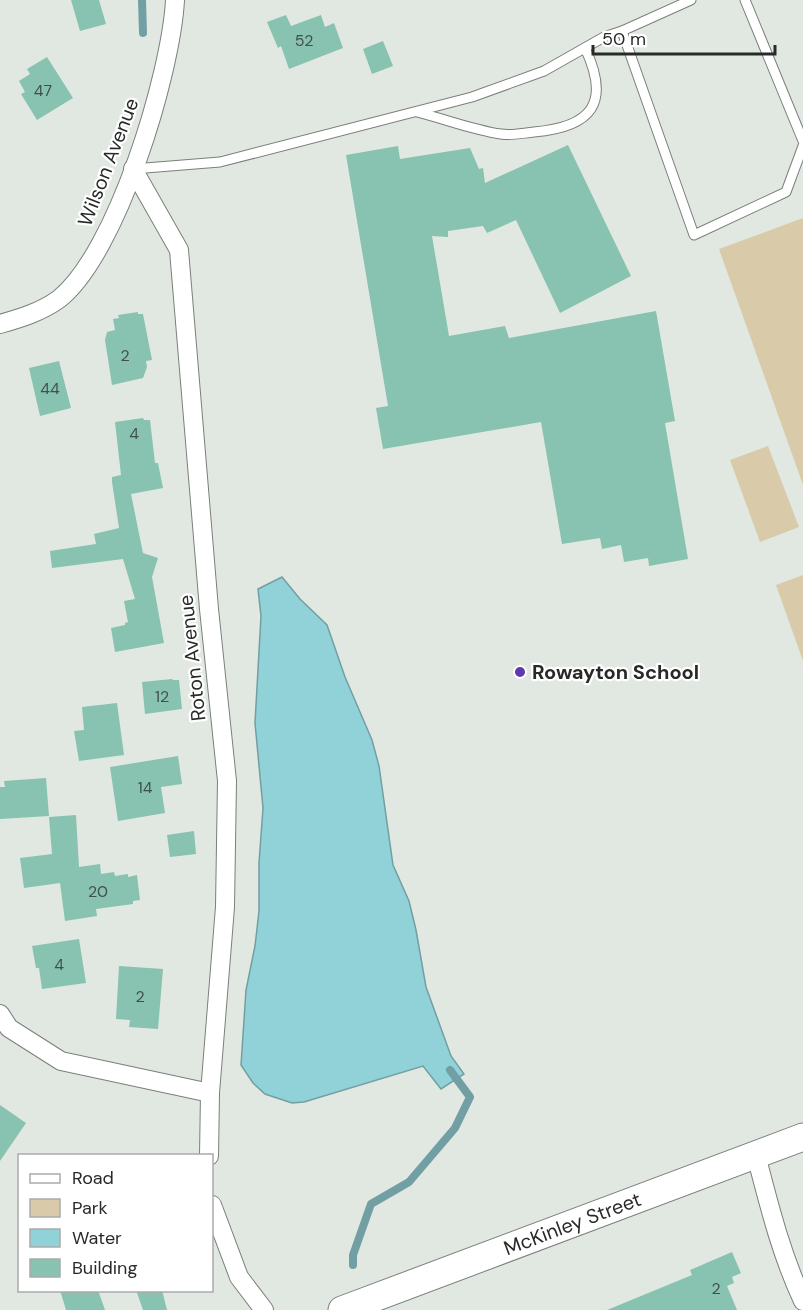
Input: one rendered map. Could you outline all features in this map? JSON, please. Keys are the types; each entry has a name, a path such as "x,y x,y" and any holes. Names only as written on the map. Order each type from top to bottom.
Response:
{"main road":[{"name":"McKinley Street","path":"342,1310 803,1137"}],"street":[{"name":"Wilson Avenue","path":"0,324 38,312 60,298 79,277 106,235 152,114 165,64 175,0"},
{"name":"Roton Avenue","path":"133,169 179,250 209,609 227,781 225,907 210,1093 209,1154"},
{"path":"0,1014 9,1028 61,1061 210,1093"},
{"path":"756,1155 789,1272 803,1301"},
{"path":"213,1208 239,1277 264,1310"}],"lane":[{"path":"133,169 220,162 472,97 533,75 604,37 691,0"},
{"path":"745,0 803,141"},
{"path":"622,31 694,235 786,192 803,146"},
{"path":"415,111 503,135 555,130 582,120 593,106 598,88 594,67 585,48"}],"green space":[{"path":"803,218 803,485 719,249"},
{"path":"768,446 799,527 760,542 730,460"},
{"path":"803,575 803,661 776,585"}],"water":[{"path":"282,577 300,599 327,625 345,677 372,740 379,766 393,865 409,901 426,987 451,1056 464,1074 441,1089 423,1066 304,1102 292,1103 265,1094 253,1083 241,1065 246,990 259,911 259,863 263,808 255,723 261,616 258,589"}],"building":[{"path":"71,0 99,0 106,24 80,31"},
{"path":"286,15 291,26 321,15 325,27 334,23 343,48 289,69 281,46 278,48 267,22"},
{"path":"383,41 393,66 372,74 363,49"},
{"path":"47,57 73,98 37,120 21,94 25,92 19,81 30,74 27,69"},
{"path":"568,145 631,276 560,313 516,220 487,233 483,226 448,231 448,237 432,236 449,336 505,326 509,338 656,311 675,421 665,423 688,559 649,566 648,558 624,562 621,545 602,549 600,538 562,544 541,422 383,449 376,408 388,406 346,155 398,146 400,159 470,148 479,169 483,168 485,183"},
{"path":"138,312 138,314 143,314 152,360 146,361 147,367 143,378 112,385 105,340 107,332 115,330 113,319 119,318 118,315"},
{"path":"59,361 71,408 40,416 29,368"},
{"path":"143,418 150,420 155,463 158,463 163,488 131,494 143,553 158,558 152,577 164,643 115,652 111,628 125,625 128,622 124,601 135,599 123,559 52,568 50,551 96,544 94,534 119,528 112,482 112,477 121,475 115,422"},
{"path":"179,680 182,709 145,714 142,682"},
{"path":"117,703 124,755 79,761 74,731 84,730 82,707"},
{"path":"178,756 182,784 161,787 165,813 118,821 110,767"},
{"path":"46,778 49,816 0,819 0,787 5,787 4,781"},
{"path":"76,815 79,867 100,864 101,874 114,872 115,876 137,875 140,900 133,901 133,904 96,909 97,916 65,921 60,883 24,888 20,858 52,854 49,817"},
{"path":"194,831 196,854 170,857 167,835"},
{"path":"79,939 86,983 42,989 39,968 36,968 32,946"},
{"path":"119,966 163,969 158,1029 129,1027 130,1020 116,1019"},
{"path":"0,1105 26,1123 0,1161"},
{"path":"732,1252 741,1273 732,1277 734,1283 727,1286 737,1310 607,1310 692,1275 690,1270"},
{"path":"61,1292 99,1292 105,1310 66,1310"},
{"path":"137,1292 162,1292 167,1310 143,1310"}],"waterway":[{"path":"142,0 143,33"},
{"path":"353,1265 353,1255 371,1204 409,1182 455,1128 470,1097 450,1070"}],"place":[{"name":"Rowayton School","path":"520,672"}]}
